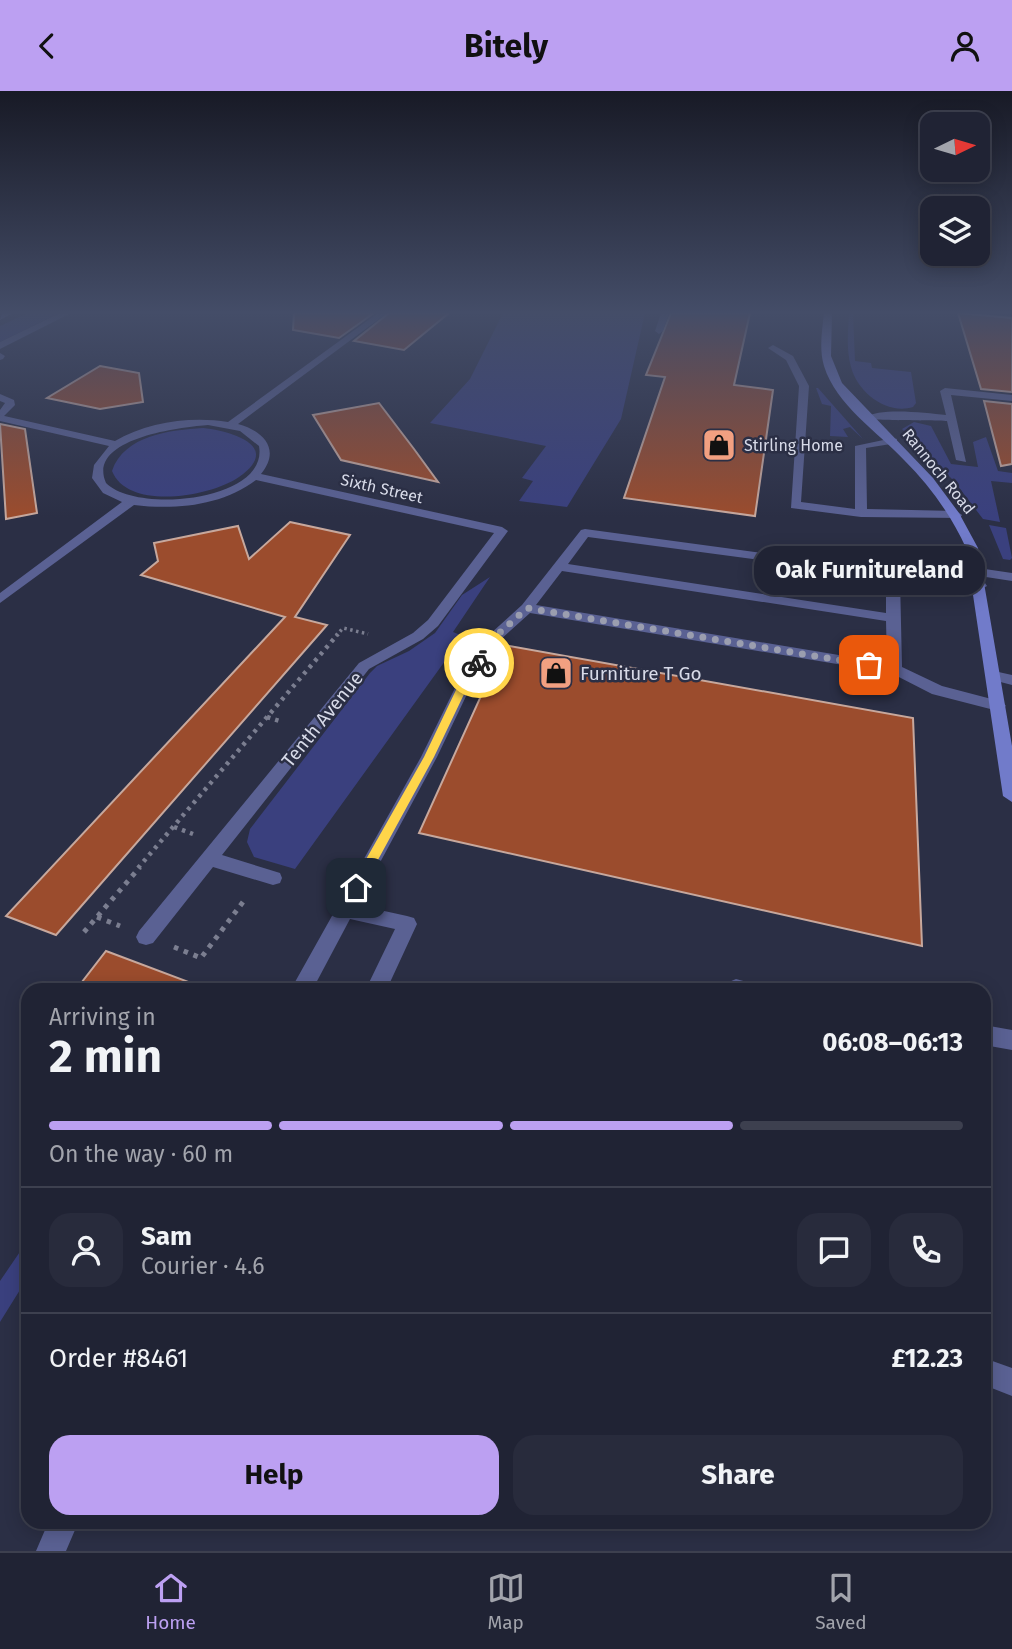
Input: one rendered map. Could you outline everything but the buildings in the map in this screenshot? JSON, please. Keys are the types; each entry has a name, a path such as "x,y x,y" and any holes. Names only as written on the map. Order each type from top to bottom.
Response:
{"street":[{"path":"230,425 290,381"},
{"path":"800,381 805,399 795,505 861,513 956,515"},
{"name":"Rannoch Road","path":"839,381 956,515 972,548 978,572 1012,796"},
{"path":"962,460 945,391 1012,398"},
{"path":"0,397 10,401 10,405 0,417 117,445"},
{"path":"869,418 899,415 951,418"},
{"path":"208,422 230,425 255,435 268,451 266,463 255,476 237,488 203,499 156,504 131,501 114,495 103,487 97,477 98,466 105,455 117,445 159,428 208,422"},
{"path":"861,513 860,446 893,441"},
{"name":"Sixth Street","path":"255,476 502,531"},
{"path":"0,599 131,501"},
{"name":"Tenth Avenue","path":"146,937 364,666 407,643 433,623 502,531"},
{"path":"305,983 429,757 461,690 495,637 527,608 585,533 980,586"},
{"path":"560,567 893,618"},
{"path":"978,572 1012,577"},
{"path":"893,575 895,669"},
{"path":"527,608 895,669 937,690 999,706"},
{"path":"994,676 1012,680"},
{"path":"208,858 273,878"},
{"path":"344,910 407,924 379,983"},
{"path":"991,1036 1012,1041"},
{"path":"991,1374 1012,1382"},
{"path":"51,1551 60,1529"}],"path":[{"path":"84,932 344,628 407,643"}],"shaded area":[{"path":"468,381 630,381 621,419 567,507 519,501 533,481 522,478 546,446 430,423"},
{"path":"858,381 912,381 916,403 913,407 893,408 875,400"},
{"path":"816,388 863,439 850,427 843,429 848,437 830,436 831,406 822,404"},
{"path":"914,422 931,426 951,464 978,467 973,442 986,437 998,471 1012,473 1012,483 991,481 1000,522 983,519 954,481 902,429"},
{"path":"203,428 227,433 248,442 256,457 251,466 226,484 209,490 171,496 135,492 121,484 112,471 118,459 138,442 163,433"},
{"path":"989,525 1006,528 1012,558 1010,560 1003,559"},
{"path":"490,577 453,632 463,636 295,869 254,857 247,842 250,829 370,673 377,666 409,651 435,633 462,595"},
{"path":"21,1250 21,1288 0,1322 0,1281"}],"way so far":[{"path":"479,663 495,637 527,608 869,665"}],"place":[{"name":"Stirling Home","path":"719,445"},
{"name":"Oak Furnitureland","path":"869,665"},
{"name":"Furniture T Go","path":"556,673"}],"route":[{"path":"356,888 429,757 461,690 479,663"}]}
